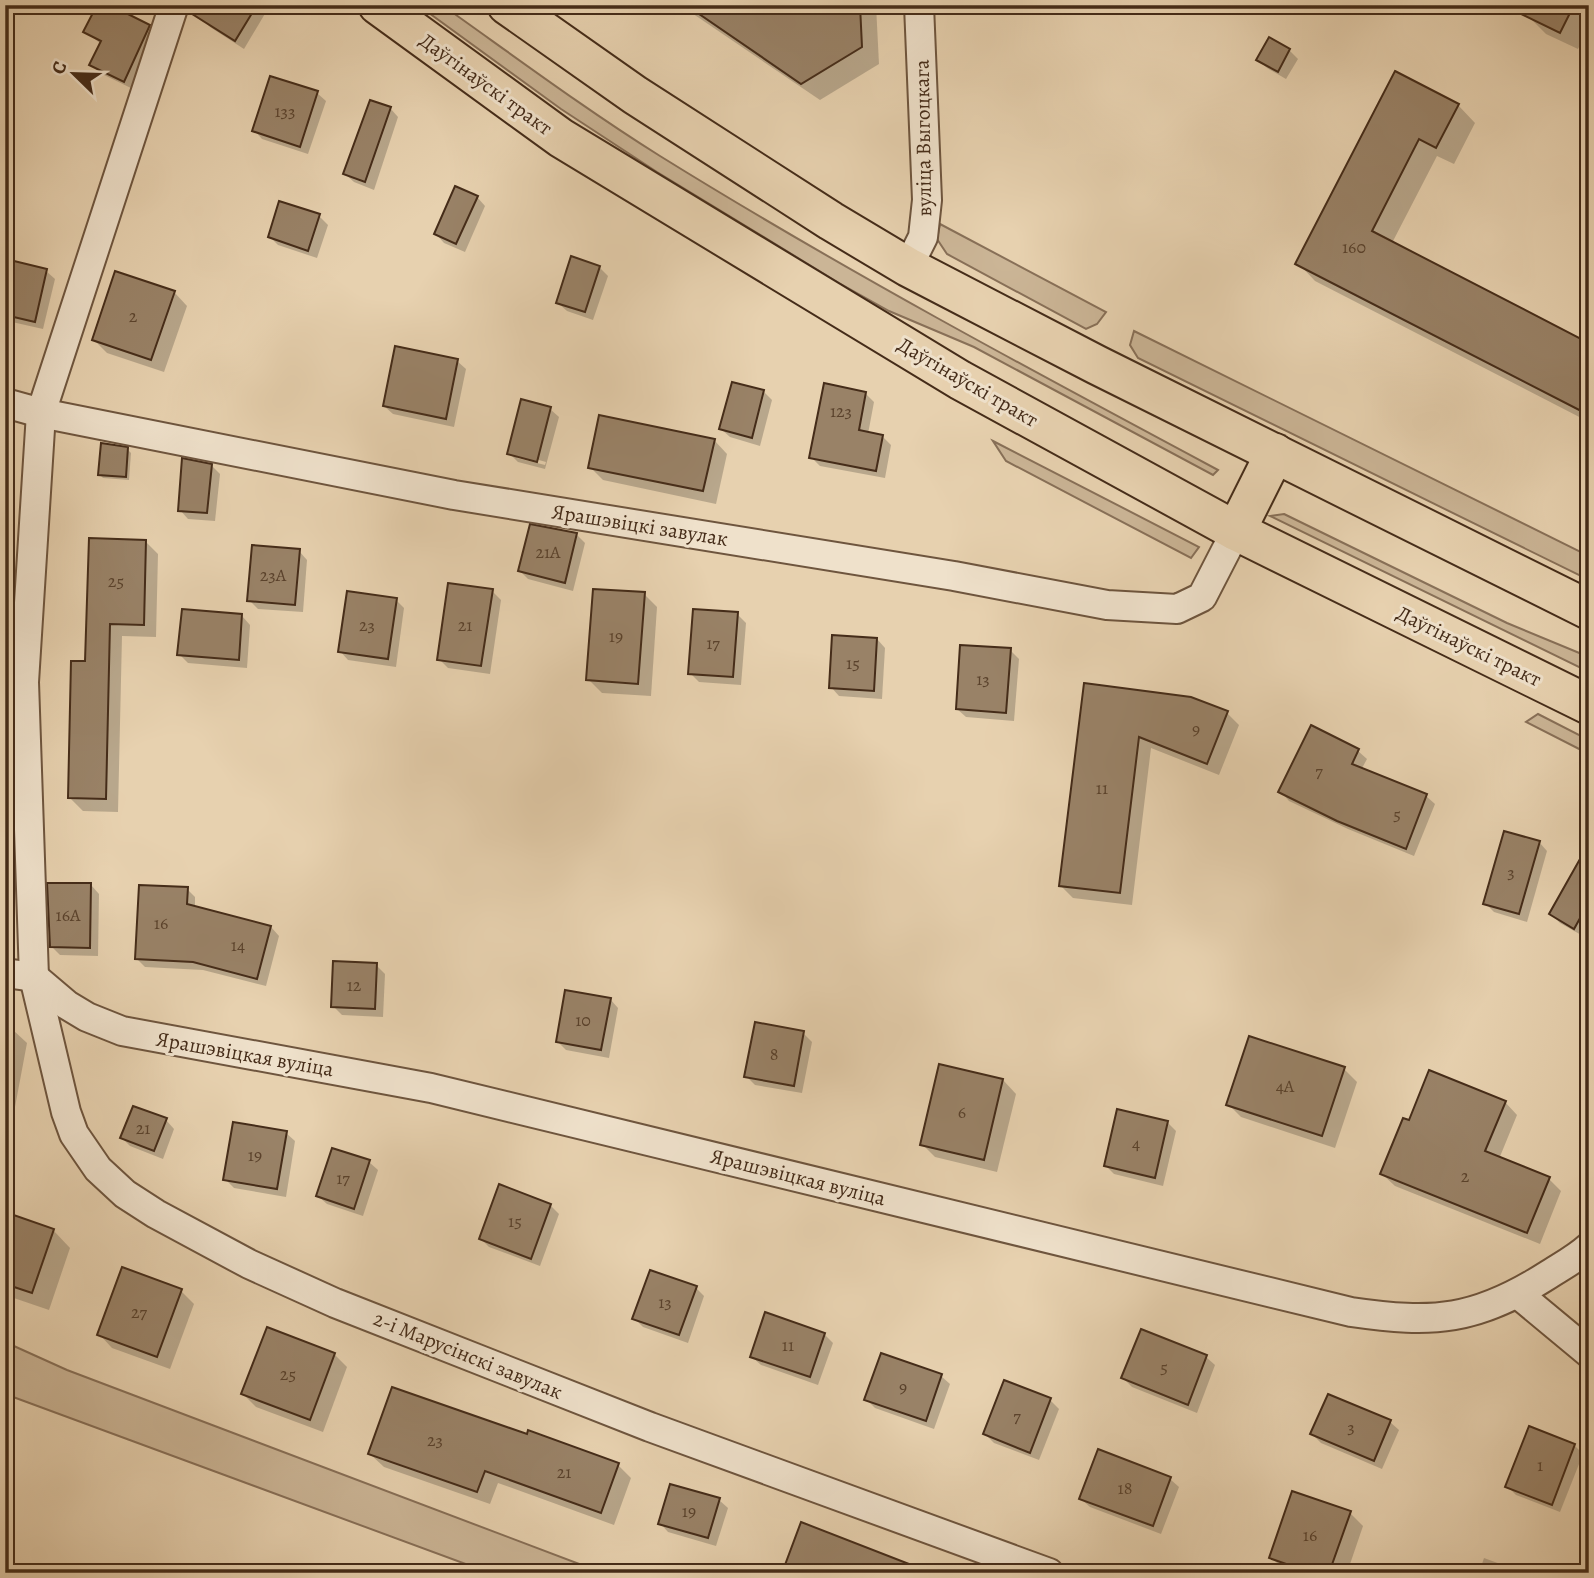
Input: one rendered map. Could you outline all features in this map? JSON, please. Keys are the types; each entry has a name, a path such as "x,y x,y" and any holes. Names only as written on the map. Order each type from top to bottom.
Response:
{"main road":[{"name":"Даўгінаўскі тракт","path":"378,5 561,138 960,380 1236,531 1589,705"},
{"path":"508,5 635,95 831,221 908,267 1097,365 1589,610"},
{"path":"1236,531 1275,453"}],"street":[{"name":"2-і Марусінскі завулак","path":"174,5 41,414 24,682 34,977 66,1112 74,1134 98,1169 125,1194 156,1214 261,1269 335,1303 650,1427 1049,1573"},
{"name":"вуліца Выгоцкага","path":"908,267 923,237 928,200 919,5"},
{"name":"Ярашэвіцкі завулак","path":"5,403 41,414 454,495 954,576 1107,605 1177,609 1202,597 1236,531"},
{"path":"5,973 34,977"},
{"name":"Ярашэвіцкая вуліца","path":"34,977 77,1011 122,1031 431,1088 1351,1312 1394,1318 1433,1318 1471,1313 1518,1294 1589,1247"},
{"path":"1518,1294 1589,1353"}],"shaded area":[{"path":"418,5 442,5 604,120 728,198 936,318 1218,470 1213,475 974,347 889,311 839,283 657,172 561,109"},
{"path":"940,224 1106,312 1097,324 1086,329 947,254 937,239"},
{"path":"1134,331 1589,556 1589,580 1138,358 1130,345"},
{"path":"993,441 1199,547 1191,558 1006,461"},
{"path":"1284,514 1507,623 1589,657 1589,672 1270,516"},
{"path":"1538,714 1589,740 1589,754 1526,722"},
{"path":"5,1342 67,1370 603,1573 490,1573 5,1394"}],"building":[{"path":"97,5 110,5 150,25 124,82 89,65 101,41 83,32"},
{"path":"190,5 257,5 235,41 189,12"},
{"path":"686,5 860,5 862,47 801,84"},
{"path":"1503,5 1574,5 1560,33"},
{"path":"1269,37 1290,49 1278,72 1256,60"},
{"path":"1395,71 1459,104 1436,148 1419,139 1372,231 1589,343 1589,415 1295,264"},
{"path":"270,76 318,91 300,147 252,131"},
{"path":"370,100 391,107 365,182 343,174"},
{"path":"455,186 478,196 456,244 434,234"},
{"path":"279,201 320,214 308,251 268,237"},
{"path":"571,256 600,266 585,312 556,303"},
{"path":"14,261 47,269 35,322 5,315 5,299"},
{"path":"115,271 175,291 151,360 92,340"},
{"path":"395,346 458,359 446,419 383,406"},
{"path":"732,382 764,390 752,438 719,429"},
{"path":"824,383 866,392 859,430 883,435 876,471 809,458"},
{"path":"521,399 551,407 537,462 507,454"},
{"path":"599,415 715,439 703,491 588,468"},
{"path":"101,443 128,447 126,477 98,475"},
{"path":"182,458 212,464 207,513 178,511"},
{"path":"530,524 577,533 565,583 518,571"},
{"path":"89,538 146,540 144,625 110,624 106,799 68,798 71,661 85,661"},
{"path":"252,545 300,549 295,605 247,601"},
{"path":"448,583 493,589 481,666 437,660"},
{"path":"593,589 645,592 638,684 586,680"},
{"path":"347,591 397,598 388,659 338,652"},
{"path":"182,609 242,614 239,660 177,655"},
{"path":"693,609 738,612 733,677 688,674"},
{"path":"832,635 877,638 874,691 829,688"},
{"path":"960,645 1011,648 1006,713 956,709"},
{"path":"1084,683 1191,697 1228,711 1207,764 1139,737 1120,893 1059,886"},
{"path":"1311,725 1359,749 1352,764 1427,794 1406,849 1337,821 1278,792"},
{"path":"1504,831 1540,841 1519,914 1483,904"},
{"path":"1589,843 1589,902 1574,929 1549,914"},
{"path":"47,883 91,883 90,948 50,947"},
{"path":"139,885 188,887 187,904 271,926 257,979 193,962 135,959"},
{"path":"333,961 377,963 375,1009 331,1007"},
{"path":"565,990 611,998 601,1050 556,1042"},
{"path":"755,1022 804,1031 794,1086 744,1077"},
{"path":"1249,1036 1345,1067 1322,1136 1226,1105"},
{"path":"939,1064 1003,1079 984,1160 920,1145"},
{"path":"1429,1070 1506,1101 1485,1151 1550,1177 1527,1233 1380,1174 1403,1118 1409,1120"},
{"path":"133,1106 167,1118 154,1151 120,1138"},
{"path":"1117,1109 1168,1121 1155,1178 1104,1166"},
{"path":"233,1122 287,1131 277,1189 223,1180"},
{"path":"332,1148 370,1160 354,1209 316,1196"},
{"path":"499,1184 551,1204 531,1259 479,1239"},
{"path":"5,1212 54,1229 32,1293 5,1284"},
{"path":"122,1267 182,1289 157,1357 97,1335"},
{"path":"650,1270 697,1286 679,1335 632,1319"},
{"path":"765,1312 825,1333 810,1377 750,1357"},
{"path":"267,1327 335,1353 310,1420 241,1394"},
{"path":"1141,1329 1207,1355 1188,1405 1121,1378"},
{"path":"881,1353 942,1374 926,1421 864,1400"},
{"path":"1004,1380 1051,1398 1030,1453 983,1434"},
{"path":"392,1387 527,1434 528,1430 619,1463 601,1513 485,1471 477,1492 368,1454"},
{"path":"1328,1394 1391,1420 1374,1461 1310,1434"},
{"path":"1529,1426 1575,1444 1552,1505 1505,1487"},
{"path":"1098,1449 1171,1477 1153,1526 1079,1499"},
{"path":"670,1484 720,1498 708,1538 658,1524"},
{"path":"1292,1491 1351,1511 1329,1573 1312,1573 1269,1558"},
{"path":"801,1522 927,1571 927,1573 782,1573"}]}
